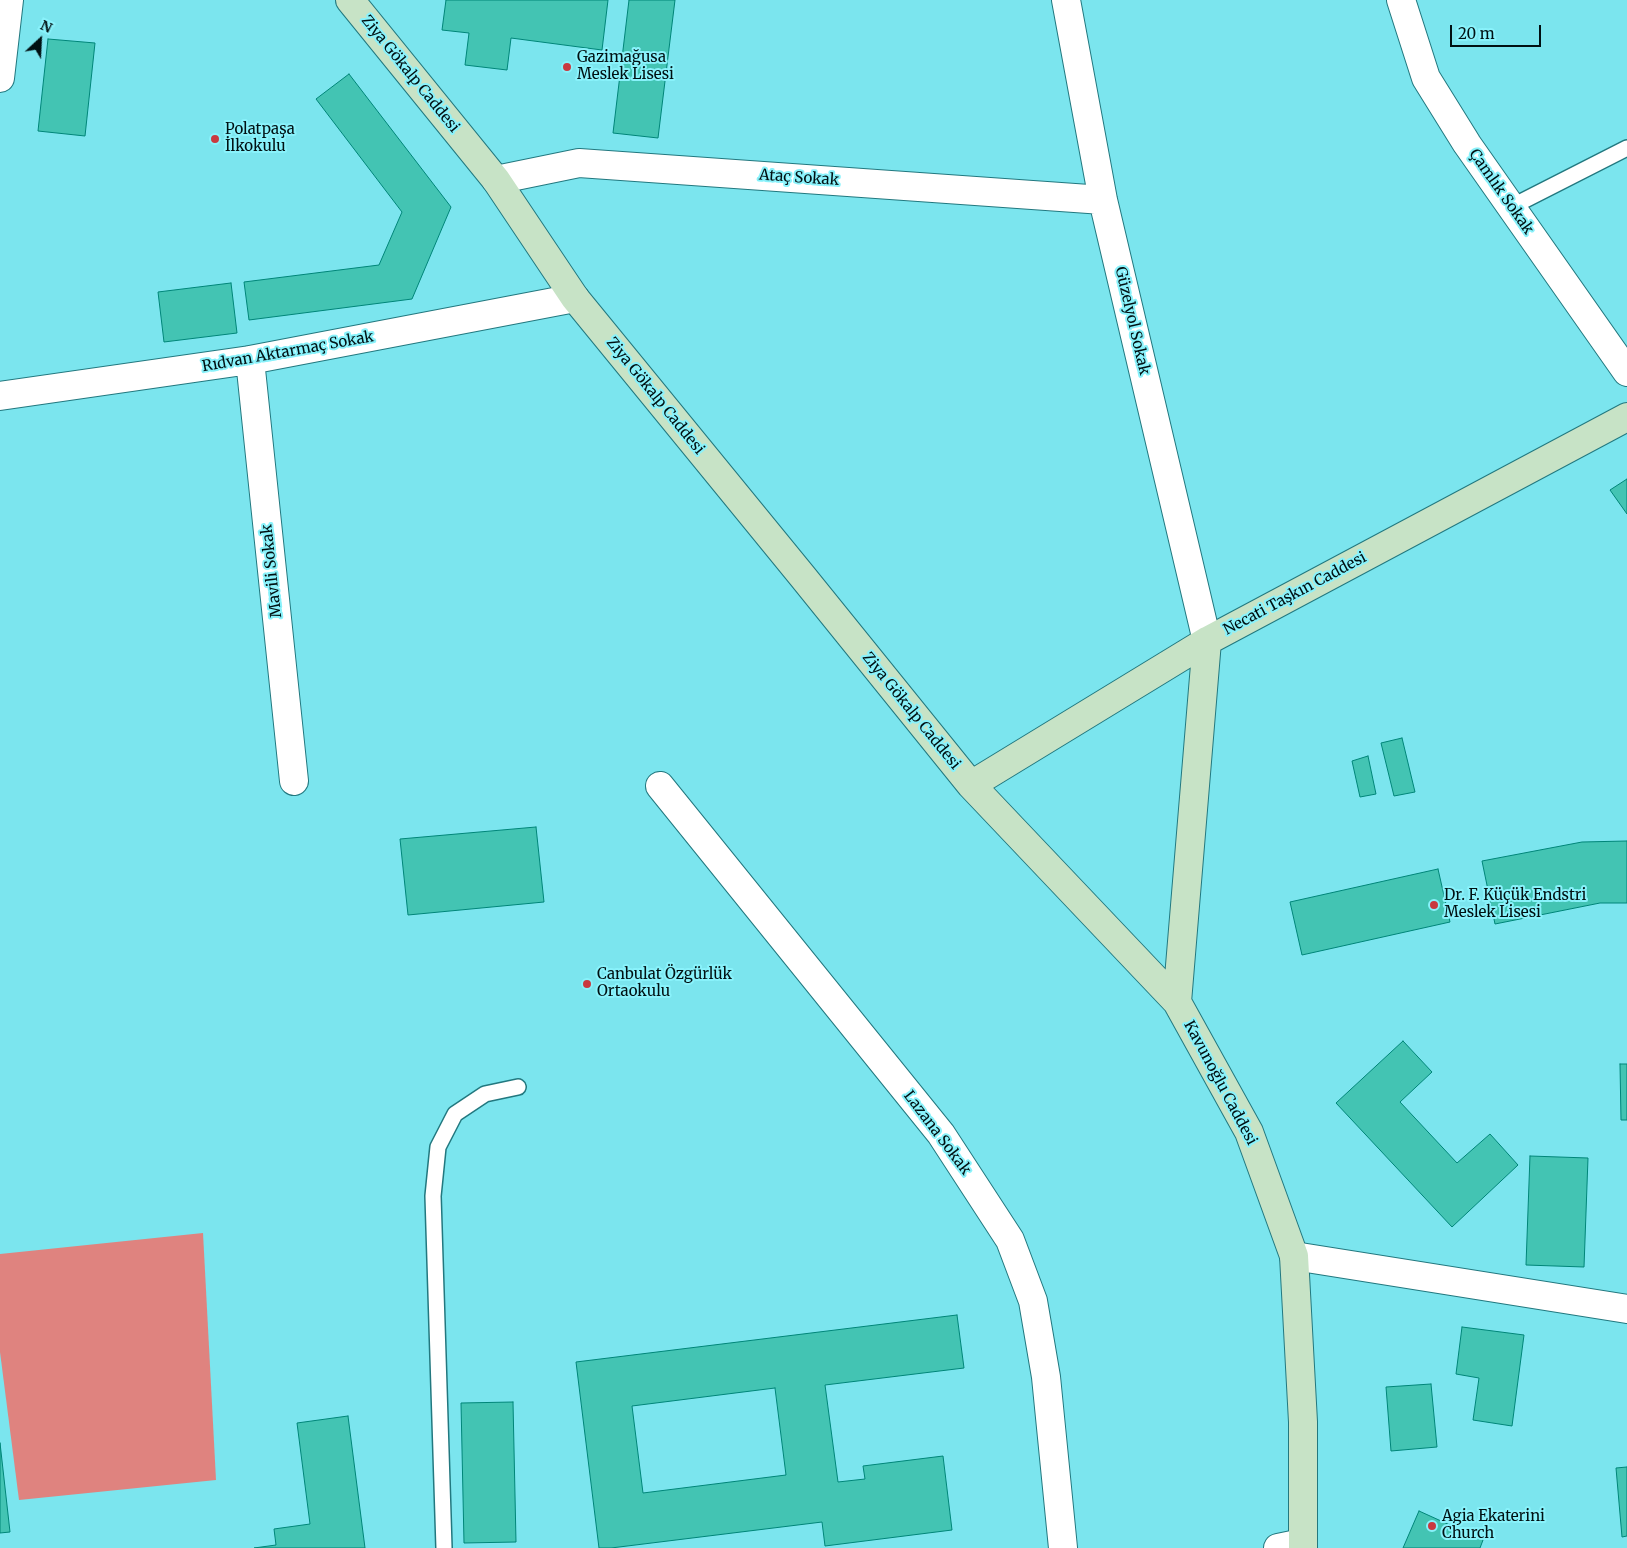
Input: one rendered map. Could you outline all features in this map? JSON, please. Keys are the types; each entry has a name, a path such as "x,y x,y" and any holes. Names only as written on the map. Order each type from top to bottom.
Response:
{"main road":[{"name":"Ziya Gökalp Caddesi","path":"350,0 496,180 575,298 971,785"},
{"name":"Necati Taşkın Caddesi","path":"971,785 1208,641 1627,417"},
{"path":"1177,1002 1208,641"},
{"name":"Kavunoğlu Caddesi","path":"971,785 1177,1002 1249,1132 1294,1256 1303,1422 1294,1546"}],"street":[{"path":"0,78 9,0"},
{"name":"Güzelyol Sokak","path":"1066,0 1103,200 1208,641"},
{"name":"Çamlık Sokak","path":"1401,0 1426,78 1467,144 1627,372"},
{"name":"Ataç Sokak","path":"496,180 579,162 1103,200"},
{"name":"Rıdvan Aktarmaç Sokak","path":"0,396 250,360 575,298"},
{"name":"Mavili Sokak","path":"250,360 294,781"},
{"name":"Lazana Sokak","path":"660,786 941,1134 1010,1240 1033,1301 1046,1377 1063,1548"},
{"path":"1294,1256 1627,1309"}],"lane":[{"path":"1511,207 1627,148"},
{"path":"444,1548 433,1196 438,1147 455,1114 485,1094 518,1087"}],"shaded area":[{"path":"203,1233 216,1480 19,1500 0,1352 0,1254"}],"building":[{"path":"446,0 608,0 602,50 511,38 507,70 465,65 469,33 442,30"},
{"path":"629,0 675,0 658,138 613,133"},
{"path":"48,39 95,43 85,136 38,131"},
{"path":"349,74 451,207 412,299 249,320 244,282 379,265 402,212 316,99"},
{"path":"231,283 237,333 164,342 158,292"},
{"path":"1627,479 1627,514 1610,490"},
{"path":"1402,738 1415,792 1394,796 1381,743"},
{"path":"1368,756 1376,794 1360,797 1352,761"},
{"path":"536,827 544,902 408,915 400,839"},
{"path":"1627,841 1627,903 1600,903 1495,924 1482,861 1582,842"},
{"path":"1438,869 1450,922 1302,955 1290,902"},
{"path":"1403,1041 1432,1072 1400,1102 1457,1163 1490,1134 1518,1165 1452,1227 1336,1103"},
{"path":"1620,1064 1627,1064 1627,1120 1621,1120"},
{"path":"1530,1156 1588,1158 1584,1267 1526,1265"},
{"path":"957,1315 964,1368 825,1385 838,1482 865,1479 863,1466 943,1456 952,1530 825,1546 822,1522 599,1548 576,1362","holes":["775,1388 786,1475 643,1493 632,1406"]},
{"path":"1462,1327 1524,1335 1512,1426 1473,1420 1479,1378 1456,1374"},
{"path":"1431,1384 1437,1447 1391,1451 1386,1387"},
{"path":"513,1402 516,1542 464,1543 461,1403"},
{"path":"348,1416 365,1548 254,1548 276,1545 274,1529 310,1524 297,1423"},
{"path":"0,1443 10,1532 0,1533"},
{"path":"1627,1467 1627,1536 1622,1537 1616,1468"},
{"name":"Agia Ekaterini Church","path":"1419,1511 1483,1540 1480,1548 1403,1548"}],"place":[{"name":"Gazimağusa Meslek Lisesi","path":"567,67"},
{"name":"Polatpaşa İlkokulu","path":"215,139"},
{"name":"Dr. F. Küçük Endstri Meslek Lisesi","path":"1434,905"},
{"name":"Canbulat Özgürlük Ortaokulu","path":"587,984"},
{"name":"Agia Ekaterini Church","path":"1432,1526"}]}
